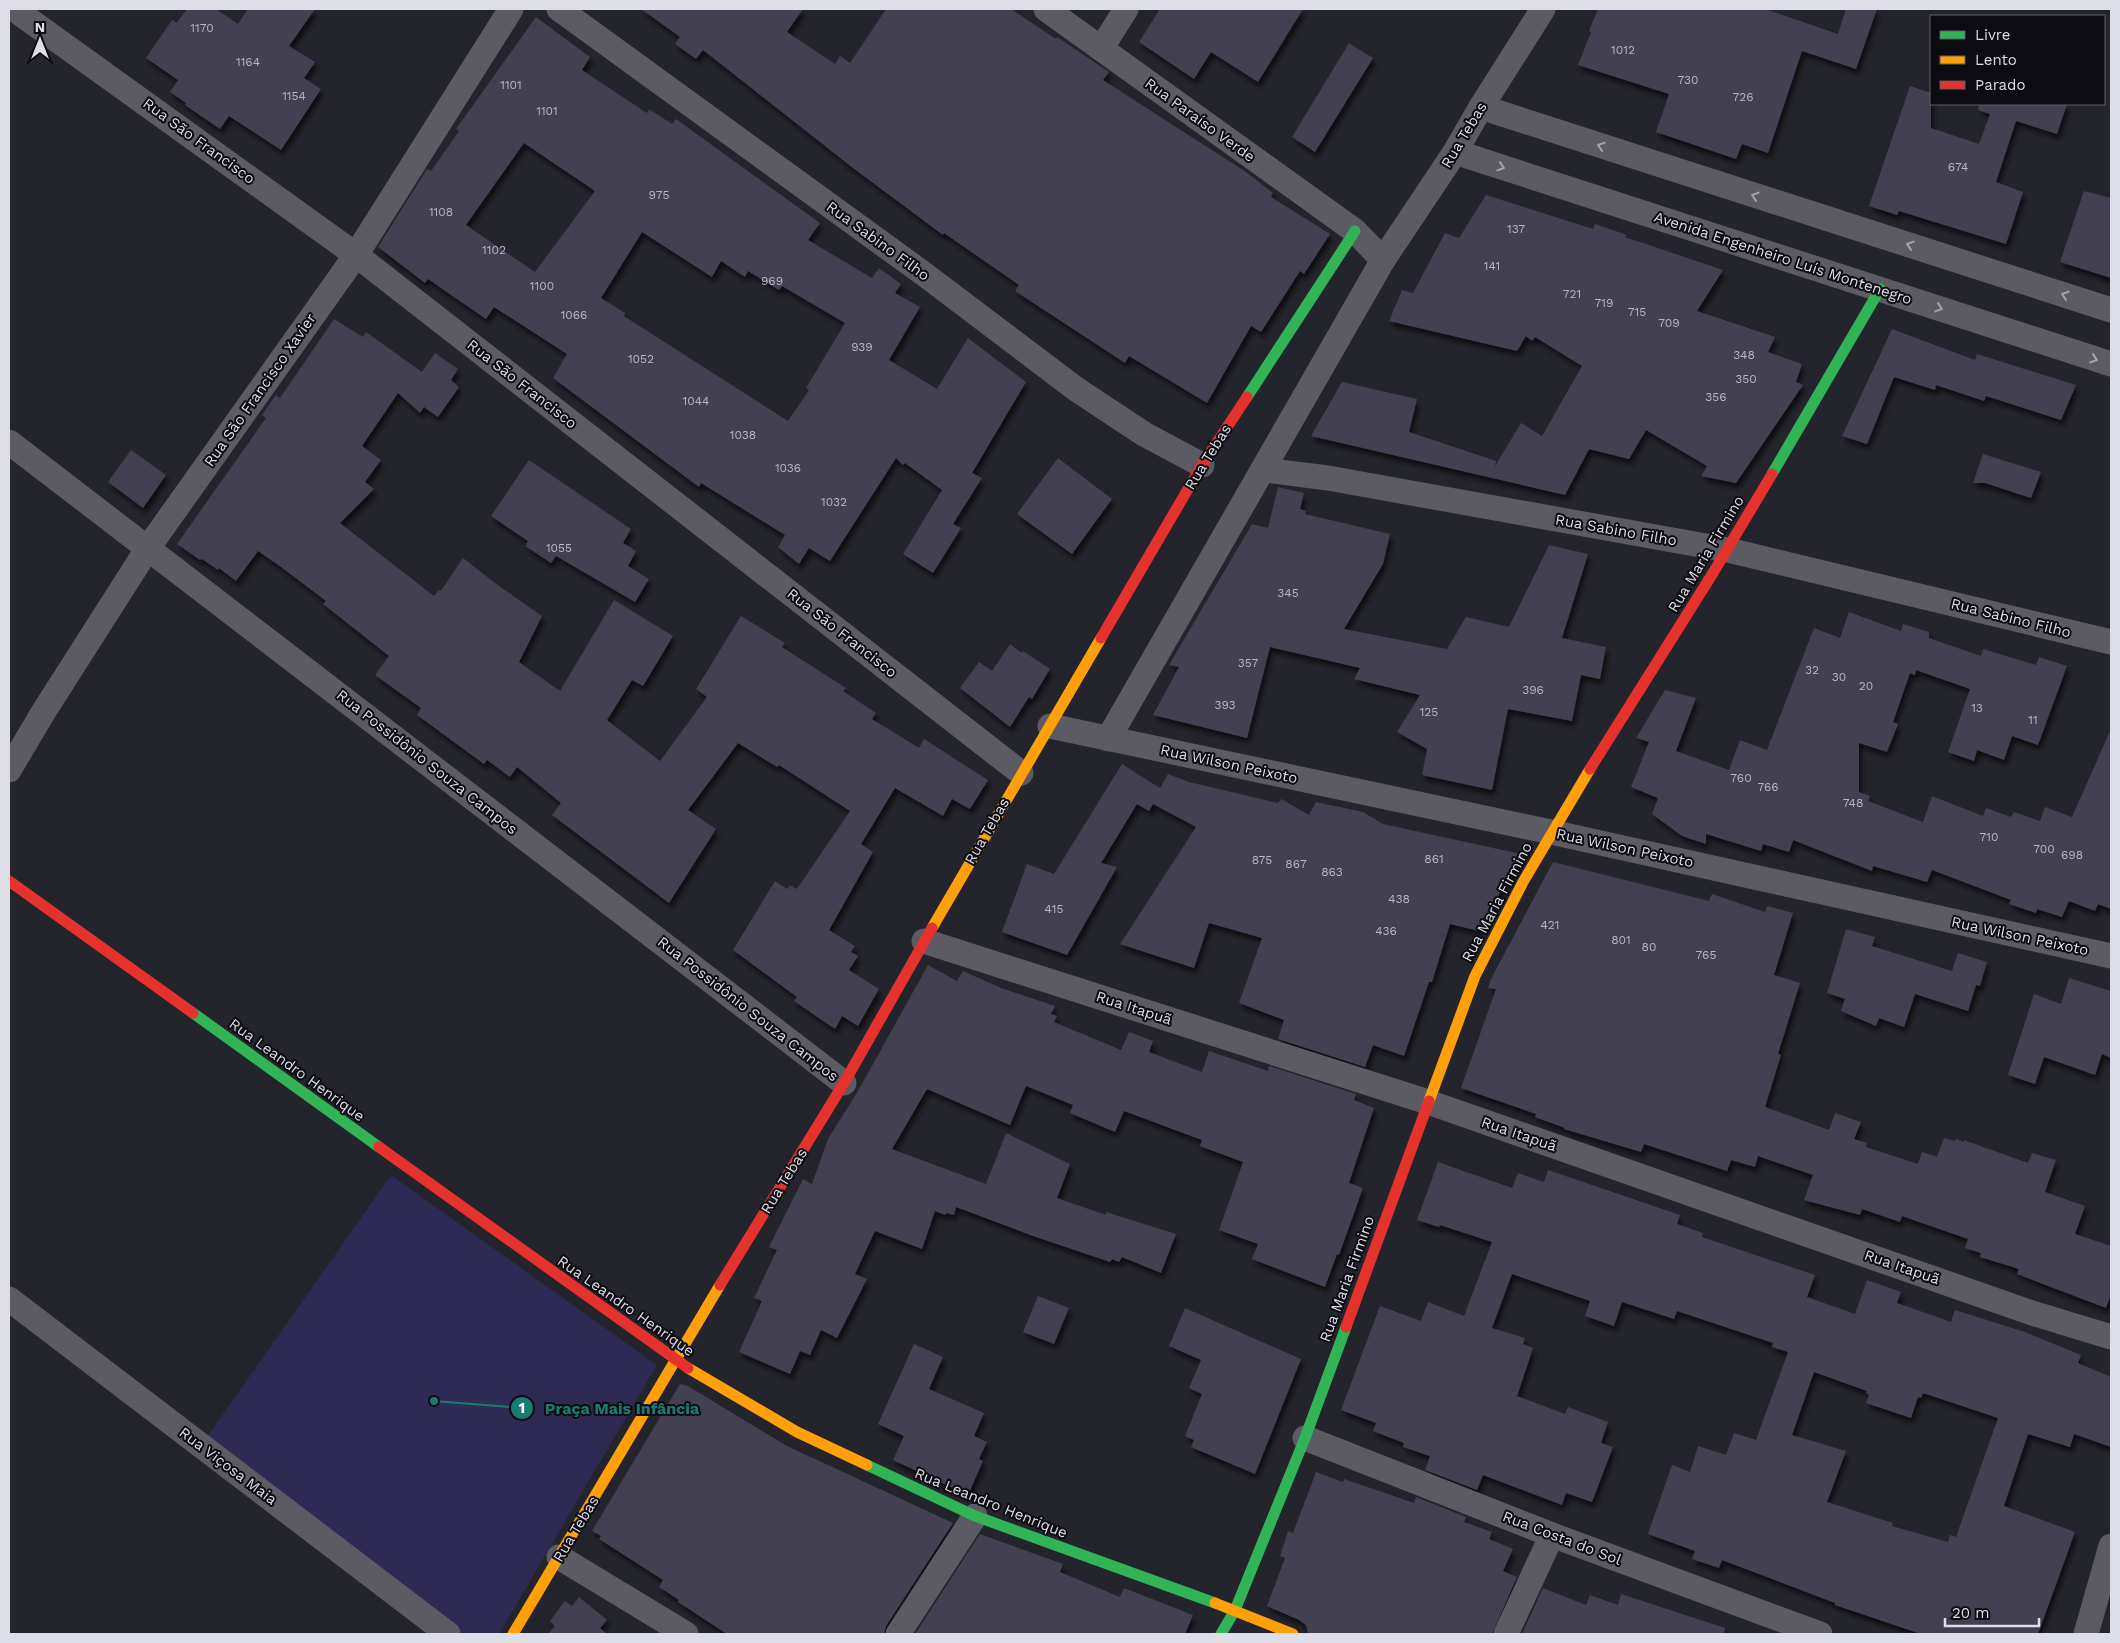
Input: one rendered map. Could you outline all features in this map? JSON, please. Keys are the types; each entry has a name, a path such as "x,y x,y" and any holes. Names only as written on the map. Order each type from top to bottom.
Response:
{"street":[{"name":"Rua São Francisco","path":"14,9 356,255 1021,773"},
{"name":"Rua São Francisco Xavier","path":"9,770 44,711 148,548 356,255 511,9"},
{"name":"Rua Sabino Filho","path":"559,9 924,274 1076,388 1144,434 1202,465"},
{"name":"Rua Paraíso Verde","path":"1046,9 1356,231"},
{"path":"1101,49 1126,9"},
{"name":"Rua Tebas","path":"1108,739 1383,260 1455,152 1480,107 1543,9"},
{"path":"1480,107 2111,310"},
{"name":"Avenida Engenheiro Luís Montenegro","path":"1455,152 2111,364"},
{"name":"Rua Tebas","path":"513,1634 675,1360 844,1082 1021,773 1202,465 1356,231"},
{"path":"1356,231 1383,260"},
{"name":"Rua Maria Firmino","path":"1220,1634 1234,1610 1305,1438 1475,976 1501,920 1551,832 1728,550 1880,288"},
{"name":"Rua Possidônio Souza Campos","path":"9,442 844,1082"},
{"name":"Rua Sabino Filho","path":"1264,470 1328,478 1728,550 2111,642"},
{"path":"1050,726 1108,739"},
{"name":"Rua Wilson Peixoto","path":"1108,739 1551,832 2111,956"},
{"name":"Rua Leandro Henrique","path":"9,881 675,1360 796,1432 975,1516 1234,1610 1293,1634"},
{"name":"Rua Itapuã","path":"924,941 1428,1102 2022,1310 2111,1337"},
{"name":"Rua Viçosa Maia","path":"9,1298 448,1634"},
{"name":"Rua Costa do Sol","path":"1305,1438 1552,1535 1820,1634"},
{"path":"898,1634 975,1516"},
{"path":"1506,1634 1552,1535"},
{"path":"2086,1634 2111,1546"},
{"path":"560,1557 686,1634"}],"shaded area":[{"path":"391,1175 657,1365 499,1634 458,1634 207,1437"}],"building":[{"path":"187,9 216,9 238,24 248,9 315,9 289,46 315,62 304,78 321,89 281,150 229,116 220,129 185,105 186,103 170,92 178,80 146,58 172,20 177,23"},
{"path":"641,9 803,9 787,32 835,64 840,56 850,63 886,9 1011,9 1109,72 1103,80 1246,172 1273,193 1271,197 1330,234 1304,274 1300,271 1261,332 1251,326 1207,403 1129,356 1125,363 1015,291 1019,285 944,233 943,235 853,168 703,50 696,59 675,44 680,37"},
{"path":"1160,9 1303,9 1258,82 1211,52 1194,79 1139,42"},
{"path":"1598,9 1765,9 1838,34 1846,9 1877,9 1856,69 1802,51 1768,153 1742,144 1736,159 1656,132 1669,94 1578,65"},
{"path":"536,17 590,57 582,70 647,113 649,109 672,124 676,119 820,223 808,240 872,278 879,268 901,284 895,293 920,307 889,360 937,389 968,338 1026,382 972,473 982,478 953,524 961,528 933,573 903,554 942,490 905,463 903,465 896,458 830,561 809,548 799,564 778,547 785,535 701,483 699,487 553,378 567,354 494,307 486,319 428,279 425,283 378,247 427,169 431,171 459,131 456,129","holes":["524,143 595,191 535,272 466,225","642,232 712,277 721,261 745,277 748,271 779,290 782,286 845,323 806,388 809,390 788,421 624,316 625,313 601,298"]},
{"path":"1349,43 1373,58 1315,152 1292,137"},
{"path":"1910,86 1930,93 1931,128 1979,144 1990,114 1978,110 1979,105 2067,105 2057,134 2016,121 1996,182 2023,192 2006,244 1899,211 1897,215 1869,206"},
{"path":"2084,191 2111,198 2111,278 2060,262"},
{"path":"1486,195 1593,229 1595,224 1627,235 1625,237 1723,270 1697,311 1775,337 1768,352 1802,364 1796,382 1803,385 1736,483 1701,476 1707,466 1646,430 1629,459 1589,449 1565,495 1311,436 1342,382 1417,399 1409,432 1496,461 1495,466 1521,423 1542,436 1582,366 1535,337 1532,341 1526,336 1517,351 1389,321 1402,290 1413,293 1445,233 1459,238"},
{"path":"334,319 363,337 366,332 422,372 435,353 458,369 451,380 459,387 438,417 424,407 420,413 398,393 362,446 381,460 365,482 374,489 340,523 434,596 439,590 441,591 463,558 542,616 519,662 560,691 614,600 673,636 643,686 632,680 607,720 660,761 707,697 696,689 741,616 785,643 782,647 846,688 843,691 876,713 872,719 919,748 924,739 988,780 970,809 952,799 943,816 895,788 861,844 873,852 829,930 855,946 851,952 858,956 849,970 879,989 858,1026 842,1016 835,1029 794,1001 797,997 733,950 775,881 787,889 790,885 797,889 850,811 779,765 777,767 738,743 688,810 716,829 669,903 552,815 561,803 517,767 510,777 487,760 484,764 417,715 421,708 375,675 389,656 323,604 326,601 281,567 258,551 236,581 219,568 218,570 202,559 200,560 177,544 266,418 262,415 276,395 280,398"},
{"path":"1892,329 1975,360 1977,354 2076,385 2061,420 1986,396 1984,401 1936,385 1935,390 1894,377 1867,444 1842,436"},
{"path":"131,450 166,475 143,508 108,482"},
{"path":"1983,454 2041,472 2031,498 1985,483 1973,483"},
{"path":"1058,458 1112,499 1072,554 1017,514"},
{"path":"529,460 631,529 623,543 636,551 628,566 649,579 635,602 556,556 551,563 525,546 528,541 491,516"},
{"path":"1278,487 1304,493 1300,509 1306,511 1305,514 1390,534 1383,564 1344,629 1447,649 1466,617 1509,627 1549,545 1588,554 1562,638 1606,647 1600,679 1581,675 1572,721 1508,709 1492,790 1422,775 1427,749 1397,732 1420,695 1354,679 1360,668 1270,647 1247,738 1153,715 1179,667 1169,665 1252,524 1268,528"},
{"path":"1849,612 1901,631 1903,624 1929,632 1929,638 1981,656 1983,649 2036,665 2039,657 2067,666 2038,745 2012,736 2004,760 1977,750 1974,761 1948,752 1970,689 1916,670 1915,675 1910,673 1893,722 1898,724 1887,752 1859,743 1859,792 1870,796 1868,801 1923,822 1932,796 1983,816 1986,808 2011,817 2014,812 2040,821 2045,807 2072,817 2111,729 2111,909 2098,904 2095,911 2069,901 2062,917 2037,909 2036,913 2009,904 2011,900 1932,870 1927,882 1873,866 1872,871 1793,840 1789,852 1763,844 1761,851 1706,834 1706,844 1682,836 1652,814 1658,798 1631,787 1649,742 1636,738 1665,690 1696,698 1676,751 1729,770 1740,740 1767,750 1814,628 1840,638"},
{"path":"1010,644 1050,669 1032,699 1029,697 1010,727 960,688 979,662 992,671"},
{"path":"1122,764 1160,788 1168,774 1189,782 1278,803 1281,799 1309,815 1316,802 1363,812 1383,824 1521,854 1479,931 1450,924 1432,982 1429,982 1404,1056 1373,1045 1365,1067 1278,1039 1284,1020 1239,1003 1262,938 1209,923 1194,968 1120,944 1196,827 1153,804 1149,811 1137,804 1101,863 1117,867 1067,955 1002,932 1027,864 1054,874"},
{"path":"1553,862 1709,901 1712,894 1765,912 1767,906 1793,913 1774,975 1800,983 1778,1054 1781,1055 1765,1107 1829,1130 1835,1113 1861,1122 1854,1139 1867,1143 1866,1147 1918,1164 1922,1152 1937,1157 1944,1138 1964,1142 1964,1140 2028,1163 2032,1153 2056,1160 2045,1192 2085,1206 2075,1234 2111,1246 2111,1294 2106,1308 2017,1274 2019,1269 1980,1257 1981,1253 1965,1248 1968,1239 1902,1216 1900,1222 1862,1209 1860,1215 1804,1200 1813,1175 1758,1156 1755,1167 1731,1160 1727,1171 1644,1144 1641,1152 1564,1129 1535,1117 1536,1114 1461,1088 1496,989 1488,988 1492,977"},
{"path":"1846,929 1875,937 1872,946 1952,971 1958,953 1987,962 1980,986 1976,985 1968,1011 1915,994 1904,1027 1879,1018 1876,1026 1841,1011 1845,999 1827,993"},
{"path":"928,965 957,981 963,971 1001,988 1055,1006 1051,1014 1057,1016 1054,1022 1121,1050 1129,1032 1153,1041 1149,1052 1202,1072 1209,1051 1268,1071 1269,1066 1356,1094 1354,1100 1374,1108 1349,1183 1363,1188 1339,1255 1337,1254 1325,1287 1252,1259 1258,1244 1219,1230 1243,1162 1200,1146 1202,1140 1124,1111 1115,1132 1070,1113 1073,1105 1026,1086 1010,1125 927,1089 892,1149 986,1184 1006,1133 1070,1164 1057,1198 1106,1215 1106,1212 1176,1234 1161,1273 1122,1257 1119,1262 1112,1259 1110,1262 956,1207 954,1215 946,1213 945,1215 935,1211 922,1249 875,1231 855,1274 867,1279 837,1338 821,1330 810,1355 800,1351 790,1374 739,1352 762,1301 754,1298 777,1250 769,1247 803,1179 812,1184 828,1139 858,1091"},
{"path":"2069,978 2111,991 2111,1058 2102,1054 2095,1075 2044,1057 2035,1084 2008,1075 2034,994 2061,1004"},
{"path":"1438,1162 1512,1188 1518,1173 1544,1182 1548,1170 1680,1215 1677,1224 1703,1233 1702,1237 1815,1275 1807,1297 1855,1314 1867,1280 1901,1292 1897,1303 1951,1322 1955,1310 2025,1332 2081,1355 2078,1363 2111,1377 2111,1447 2074,1434 2070,1447 2028,1434 2004,1506 2075,1532 2038,1634 1921,1634 1835,1605 1835,1603 1722,1560 1719,1568 1692,1559 1695,1551 1648,1534 1672,1465 1690,1472 1698,1446 1726,1455 1734,1433 1756,1440 1788,1352 1772,1347 1773,1343 1677,1311 1674,1319 1622,1302 1614,1326 1585,1316 1590,1301 1512,1274 1492,1328 1525,1338 1523,1344 1533,1348 1517,1396 1565,1414 1568,1407 1608,1422 1601,1443 1613,1447 1592,1502 1566,1493 1562,1505 1483,1475 1477,1490 1425,1470 1430,1456 1403,1447 1404,1443 1373,1431 1376,1423 1341,1410 1380,1306 1421,1321 1428,1302 1464,1316 1492,1242 1440,1225 1439,1227 1417,1220","holes":["1814,1372 1867,1391 1866,1393 1869,1395 1866,1403 1911,1418 1918,1397 1921,1398 1923,1393 1998,1418 1956,1537 1950,1535 1948,1542 1892,1526 1893,1523 1827,1502 1846,1451 1792,1435"]},
{"path":"1038,1296 1069,1308 1054,1344 1023,1332"},
{"path":"1185,1308 1301,1359 1255,1474 1191,1447 1194,1440 1185,1436 1202,1394 1189,1388 1201,1360 1169,1346"},
{"path":"914,1344 943,1357 929,1389 984,1413 974,1436 987,1442 979,1459 983,1461 968,1495 893,1460 904,1436 878,1424"},
{"path":"680,1384 688,1386 787,1446 953,1523 886,1626 884,1634 727,1634 678,1602 679,1600 659,1587 663,1580 599,1539 601,1536 592,1531"},
{"path":"1316,1472 1343,1482 1344,1479 1414,1503 1416,1497 1466,1517 1464,1522 1492,1532 1489,1539 1513,1549 1503,1571 1517,1577 1492,1634 1308,1634 1306,1625 1299,1620 1267,1606 1285,1558 1280,1556 1288,1531 1293,1533"},
{"path":"980,1534 1063,1564 1060,1572 1120,1597 1124,1588 1193,1615 1185,1634 915,1634"},
{"path":"1543,1588 1586,1605 1590,1595 1618,1605 1621,1594 1725,1628 1724,1634 1522,1634"},
{"path":"579,1597 607,1620 600,1628 607,1634 548,1634 555,1626 550,1621 565,1601 572,1606"}],"traffic: fast":[{"path":"1247,397 1355,231"},
{"path":"1772,474 1880,289"},
{"path":"193,1013 379,1147"},
{"path":"1221,1634 1235,1610 1305,1438 1346,1327"},
{"path":"867,1465 975,1516 1215,1603"}],"traffic: slow":[{"path":"932,928 1101,638"},
{"path":"1429,1101 1475,976 1523,882 1590,769"},
{"path":"513,1634 720,1285"},
{"path":"688,1368 797,1432 867,1465"},
{"path":"1215,1603 1293,1634"}],"traffic: jam":[{"path":"1101,638 1202,465 1247,397"},
{"path":"1590,769 1713,573 1772,474"},
{"path":"9,881 193,1013"},
{"path":"720,1285 844,1083 932,928"},
{"path":"1346,1327 1429,1101"},
{"path":"379,1147 688,1368"}],"place":[{"name":"Praça Mais Infância","path":"434,1401"}]}
